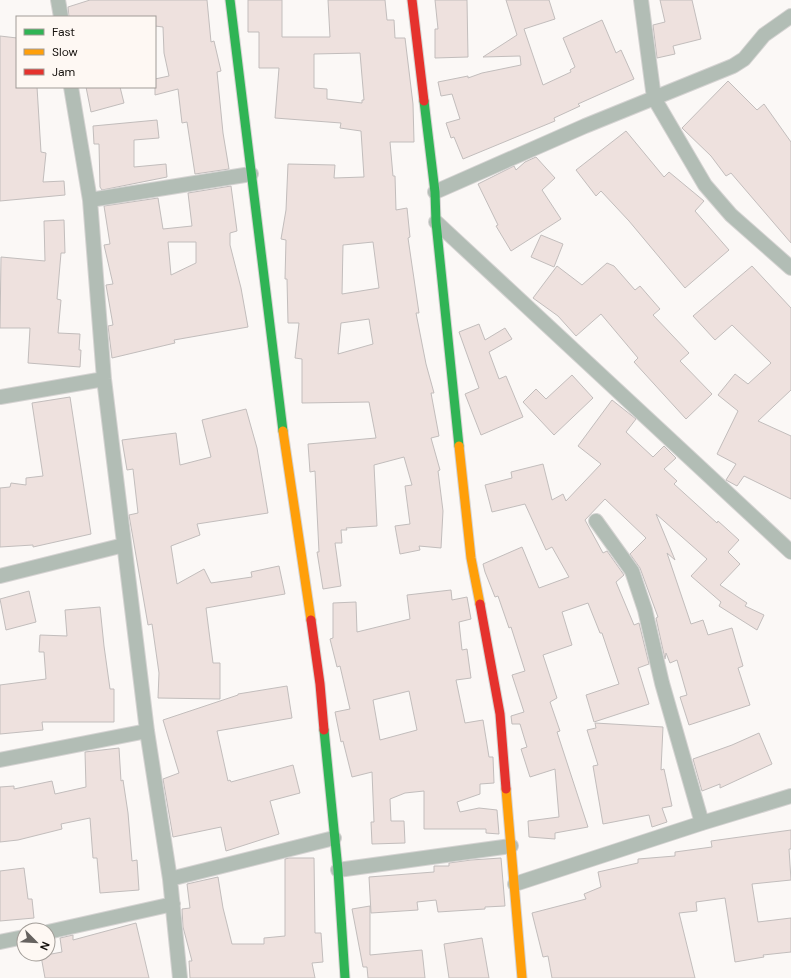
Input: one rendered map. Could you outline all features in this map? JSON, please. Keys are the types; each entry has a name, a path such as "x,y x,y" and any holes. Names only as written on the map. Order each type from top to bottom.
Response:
{"street":[{"path":"58,0 61,16"},
{"path":"230,0 284,440 320,684 338,870 345,978"},
{"path":"412,0 435,192 436,222 471,558 500,714 522,978"},
{"path":"641,0 654,98 705,185 730,215 791,268"},
{"path":"435,192 585,126 733,66 744,58 764,35 791,16"},
{"path":"71,88 90,200 104,379 147,731 170,879 180,978"},
{"path":"90,200 251,174"},
{"path":"436,222 791,552"},
{"path":"0,397 104,379"},
{"path":"596,520 632,571 645,610 662,683 702,823"},
{"path":"0,576 124,545"},
{"path":"0,760 147,731"},
{"path":"515,884 702,823 791,796"},
{"path":"170,879 334,838"},
{"path":"338,870 512,846"},
{"path":"56,930 173,904"},
{"path":"0,942 16,939"}],"building":[{"path":"90,0 207,0 211,42 214,41 221,71 217,72 223,133 229,169 195,174 187,122 182,123 178,89 155,95 156,79 169,76 164,53 163,27 156,26 156,16 69,16 68,7"},
{"path":"248,0 282,0 282,37 330,37 328,0 385,0 387,20 394,20 395,38 405,38 413,104 414,142 390,142 393,176 395,176 396,210 407,208 410,237 408,238 419,313 416,313 426,364 434,393 431,393 439,436 431,438 440,470 438,471 443,511 441,548 419,546 420,550 400,554 395,526 410,524 405,486 412,485 404,457 374,465 377,526 346,528 347,530 341,530 342,543 335,543 341,586 323,589 317,552 319,552 315,471 310,472 308,444 376,438 369,402 302,403 302,359 295,358 299,323 288,323 287,279 285,279 286,240 281,239 286,210 288,164 335,165 334,178 364,177 361,131 340,128 341,123 275,118 279,68 259,68 259,32 248,32","holes":["360,53 364,100 362,100 362,103 327,99 327,89 314,88 314,54","373,242 379,288 342,294 343,245","369,319 373,344 338,354 341,323"]},
{"path":"435,0 467,0 468,57 435,58 435,29 438,29"},
{"path":"506,0 549,0 555,19 524,29 543,85 571,72 570,70 575,67 563,38 602,20 616,53 621,50 634,79 578,104 580,106 554,118 555,121 463,159 454,137 451,138 446,123 460,119 452,94 441,96 438,82 468,76 468,78 482,73 521,65 520,56 483,57 517,35"},
{"path":"660,0 692,0 701,39 673,46 675,54 657,58 653,25 665,22"},
{"path":"0,36 16,38 16,88 37,88 41,152 46,153 43,182 64,181 65,195 0,201"},
{"path":"728,81 757,110 764,104 791,142 791,243 731,173 726,176 711,156 682,128"},
{"path":"86,88 120,88 124,103 91,112"},
{"path":"157,120 159,138 134,140 134,167 166,164 167,177 102,190 100,187 99,144 94,144 93,126"},
{"path":"626,131 664,177 669,172 704,201 695,211 729,250 685,288 629,221 601,191 596,196 576,170"},
{"path":"536,157 555,178 542,190 561,219 511,251 496,226 498,225 478,184 514,166 516,170 525,162"},
{"path":"231,186 237,231 230,233 230,245 241,288 248,327 174,340 175,343 112,358 108,326 113,325 106,285 113,284 104,245 110,244 104,206 158,198 163,229 192,226 188,193","holes":["168,242 196,242 196,263 171,275"]},
{"path":"64,220 65,253 61,253 57,299 61,300 58,333 80,334 80,367 28,363 30,328 0,328 1,257 45,261 44,221"},
{"path":"541,235 563,244 554,267 531,257"},
{"path":"607,263 614,266 635,290 640,286 660,309 653,315 689,353 680,361 712,394 686,419 634,362 638,358 601,314 576,336 558,316 533,298 557,266 582,285"},
{"path":"752,266 791,308 791,390 758,421 791,436 791,499 744,476 737,486 726,480 736,464 717,454 738,411 718,395 735,374 748,384 771,363 732,325 715,340 693,316"},
{"path":"479,324 485,340 505,328 512,339 489,352 499,379 506,376 523,417 481,435 465,394 479,388 459,332"},
{"path":"572,375 593,398 554,435 523,402 536,389 546,399"},
{"path":"70,397 91,534 33,547 33,545 0,547 0,488 10,487 11,483 26,485 26,478 43,476 32,403"},
{"path":"612,400 636,419 626,432 653,457 664,446 676,458 664,469 677,481 674,484 717,523 718,521 739,540 728,552 740,564 720,585 747,603 745,606 764,615 757,630 719,606 721,602 691,576 707,559 656,514 675,560 667,553 691,624 703,620 708,635 732,628 743,666 738,668 750,705 689,725 680,697 687,695 677,660 670,663 666,653 665,659 656,618 658,617 640,568 630,554 646,538 605,499 585,520 603,553 607,551 624,575 616,582 634,625 639,623 649,664 638,668 649,704 594,722 586,695 619,684 602,633 600,633 588,603 562,612 572,645 543,655 557,698 550,702 560,731 557,732 588,827 555,833 555,839 529,837 528,821 559,817 555,769 530,777 521,749 527,747 520,724 512,724 511,716 524,712 512,675 525,671 511,627 509,628 498,596 495,597 483,564 522,547 539,588 569,577 552,547 546,550 525,504 492,512 485,485 512,478 511,472 543,464 552,500 563,494 566,501 601,464 578,446"},
{"path":"246,409 257,448 268,513 197,524 200,535 171,546 177,584 204,569 211,583 252,577 251,572 279,566 285,594 206,608 213,663 220,663 220,699 158,698 159,673 152,624 148,625 129,515 138,513 133,469 127,470 122,440 176,433 180,465 211,457 202,420"},
{"path":"451,590 452,600 467,597 471,619 459,622 462,650 467,649 471,678 456,680 465,723 483,720 489,757 493,757 494,783 480,784 480,794 457,802 460,812 479,808 497,810 499,834 486,833 486,829 424,829 424,791 405,793 390,799 391,821 404,821 405,843 372,844 371,822 374,822 372,772 352,777 343,741 341,742 335,712 350,709 340,666 337,667 330,639 333,638 333,603 356,602 357,632 410,619 407,595","holes":["409,691 417,730 380,740 373,700"]},
{"path":"29,591 36,622 6,630 0,599"},
{"path":"100,607 110,689 114,689 114,722 42,722 43,730 0,734 0,685 46,679 44,652 39,652 40,635 67,636 65,610"},
{"path":"287,686 292,718 217,731 228,781 230,780 231,782 293,765 300,793 270,801 279,834 226,851 221,827 173,837 163,779 179,773 163,720 238,694"},
{"path":"595,723 663,727 661,770 664,769 672,806 662,808 667,822 652,827 649,815 603,824 593,766 598,765 587,730 596,728"},
{"path":"759,733 772,764 720,788 720,784 702,791 693,759 732,745"},
{"path":"119,748 121,781 123,780 128,813 132,861 137,860 139,890 100,893 97,858 93,858 90,818 61,824 62,829 18,840 0,842 0,787 14,786 14,789 52,781 55,794 86,787 85,752"},
{"path":"791,830 791,849 789,849 791,880 752,884 758,922 791,918 791,952 763,955 764,957 735,962 725,898 696,902 697,911 679,913 695,978 552,978 548,956 543,957 532,913 586,899 584,894 601,887 598,872 638,863 638,859 675,856 675,852 712,847 711,841"},
{"path":"314,858 315,933 321,933 323,962 312,963 315,978 190,978 189,961 192,961 183,927 182,909 190,908 187,884 218,877 223,908 232,944 264,944 264,938 285,936 285,859"},
{"path":"501,858 505,906 485,907 485,909 438,912 436,900 417,902 418,910 371,913 369,877 434,872 434,866 449,866 449,863"},
{"path":"24,868 28,899 32,899 34,918 0,921 0,871"},
{"path":"370,906 370,955 422,950 425,978 368,978 367,967 363,967 352,909"},
{"path":"136,923 149,978 45,978 42,962 56,962 56,953 62,952 60,938 73,935 73,940"},
{"path":"482,938 489,978 449,978 444,944"}],"traffic: fast":[{"path":"230,0 283,431"},
{"path":"424,101 435,192 436,222 459,446"},
{"path":"324,730 338,870 345,978"}],"traffic: slow":[{"path":"283,431 311,620"},
{"path":"459,446 471,558 480,604"},
{"path":"506,789 522,978"}],"traffic: jam":[{"path":"412,0 424,101"},
{"path":"480,604 500,714 506,789"},
{"path":"311,620 320,684 324,730"}]}
